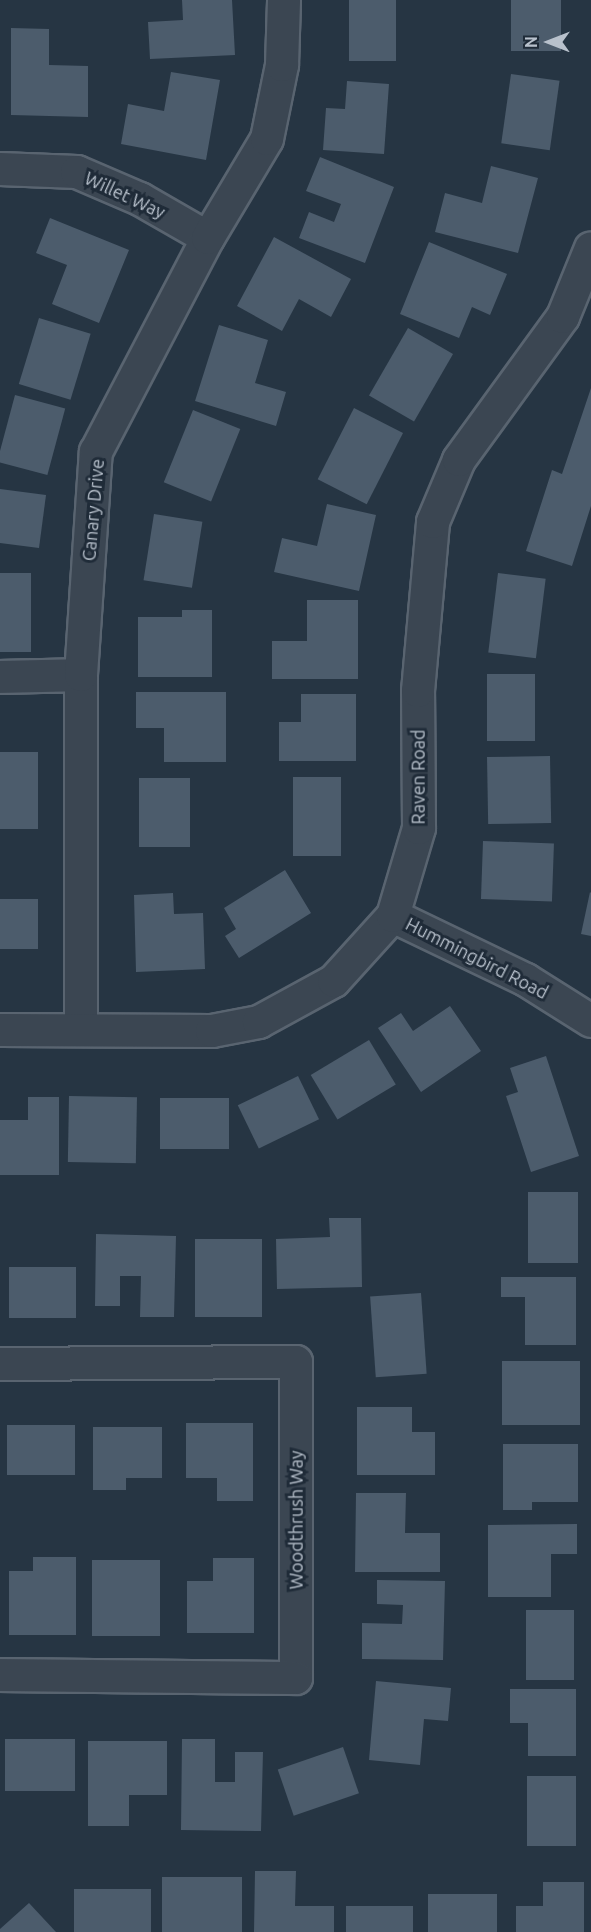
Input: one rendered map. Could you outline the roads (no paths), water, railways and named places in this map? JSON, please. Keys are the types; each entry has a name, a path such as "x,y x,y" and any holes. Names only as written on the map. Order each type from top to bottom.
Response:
{"street":[{"name":"Canary Drive","path":"81,1028 81,675 96,452 207,238 267,139 282,65 284,0"},
{"name":"Willet Way","path":"0,169 77,172 140,199 207,238"},
{"name":"Raven Road","path":"0,1030 81,1028 212,1031 259,1022 334,981 393,916 419,828 418,691 432,522 459,460 563,317 591,248"},
{"path":"0,677 81,675"},
{"name":"Hummingbird Road","path":"393,916 526,980 591,1021"},
{"name":"Woodthrush Way","path":"0,1364 296,1362 296,1678 0,1675"}]}
